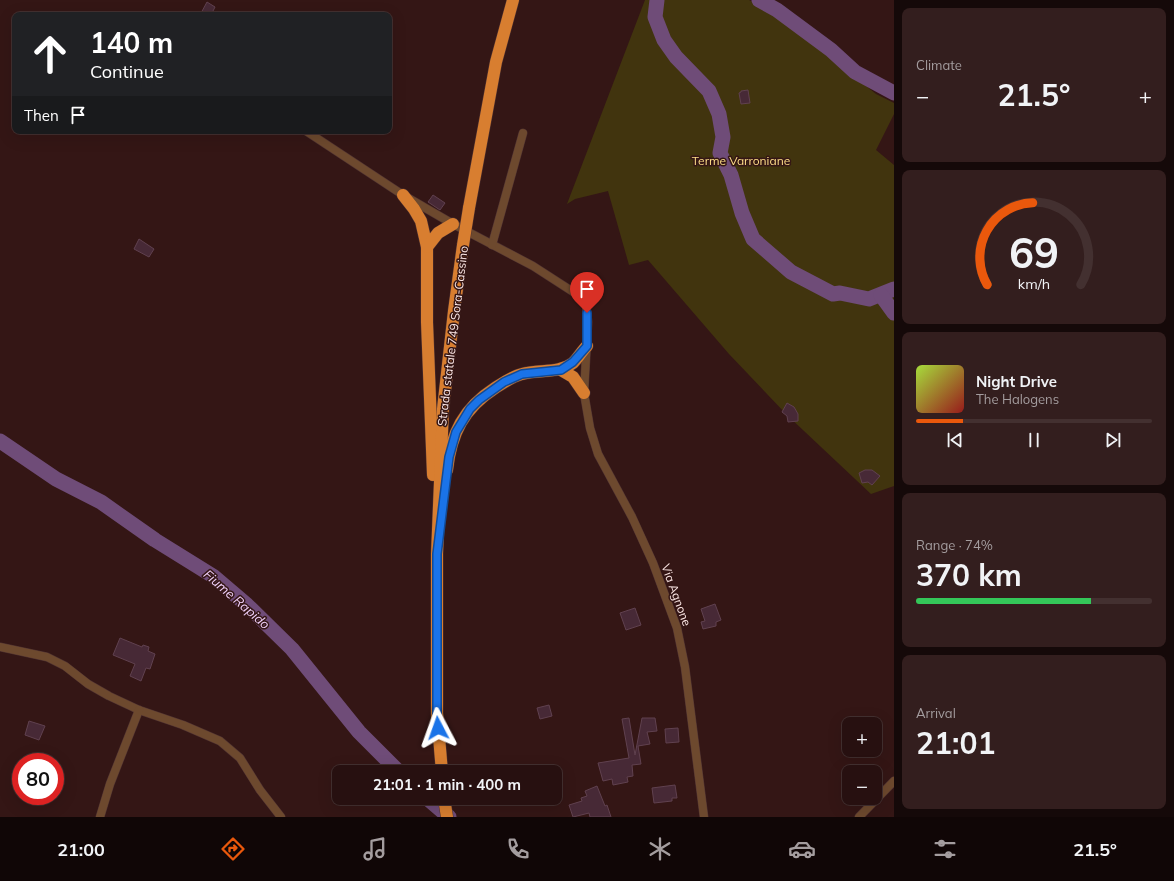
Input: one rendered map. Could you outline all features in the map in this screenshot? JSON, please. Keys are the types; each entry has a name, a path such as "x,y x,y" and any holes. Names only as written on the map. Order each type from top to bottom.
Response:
{"highway":[{"name":"Strada statale 749 Sora-Cassino","path":"441,765 437,713 437,554 443,410 454,311 469,208 496,62 513,0"},
{"path":"403,195 421,221 426,247 430,406 437,554"},
{"path":"426,247 438,233 453,224"},
{"path":"437,554 449,457 456,432 470,409 492,390 504,382 522,374 561,370 573,362 587,346"},
{"path":"561,370 573,377 584,393"},
{"path":"445,805 447,817"}],"street":[{"path":"492,245 522,133"},
{"name":"Via Agnone","path":"311,134 403,195 453,224 533,266 581,297 586,304 588,322 584,393 590,428 598,454 632,517 653,563 676,628 685,668 704,817"},
{"path":"0,647 47,657 65,666 88,684 139,710 183,725 220,741 240,758 260,790 281,817"},
{"path":"100,817 110,784 139,710"},
{"path":"859,817 894,781"}],"green space":[{"name":"Terme Varroniane","path":"645,0 749,0 776,13 876,94 894,103 894,114 876,150 894,165 894,486 871,494 787,415 729,354 648,260 629,265 608,191 575,199 567,204"}],"building":[{"path":"207,2 215,7 212,12 202,12"},
{"path":"748,90 750,103 741,104 739,93 741,91"},
{"path":"433,195 445,203 440,210 428,202"},
{"path":"139,239 154,249 149,257 134,249"},
{"path":"787,403 794,407 798,414 798,421 788,422 787,416 782,412"},
{"path":"865,470 872,470 880,476 872,485 868,482 862,483 859,473"},
{"path":"715,604 721,620 716,622 716,626 703,629 701,622 705,621 701,609"},
{"path":"635,608 641,625 626,630 620,613"},
{"path":"120,638 142,647 143,645 149,647 148,651 155,654 150,669 146,668 141,681 130,676 135,664 113,655"},
{"path":"549,705 552,716 540,719 537,708"},
{"path":"629,718 635,755 642,718 655,718 657,731 647,732 650,744 638,746 641,764 632,765 633,776 627,777 628,782 613,785 612,779 603,781 598,763 629,758 622,719"},
{"path":"29,721 45,726 39,740 25,735"},
{"path":"678,728 679,742 666,743 665,729"},
{"path":"675,785 677,798 672,798 672,801 654,803 652,788"},
{"path":"597,786 605,806 607,805 611,817 590,817 589,813 573,817 569,805 582,801 581,798 587,796 585,791"}],"waterway":[{"path":"657,0 655,17 664,40 676,57 709,91 719,114 723,137 720,153 731,175 742,213 753,239 791,272 833,294 840,293 869,299 894,289"},
{"path":"759,0 777,10 831,50 855,72 894,93"},
{"path":"881,295 894,313"},
{"name":"Fiume Rapido","path":"0,441 56,479 101,502 155,540 213,576 247,605 292,649 359,732 392,765"},
{"name":"Fiume Rapido","path":"435,805 449,817"}],"route":[{"path":"438,728 437,554 449,457 456,432 470,409 479,400 504,382 522,374 561,370 573,362 587,346 587,313"}]}
